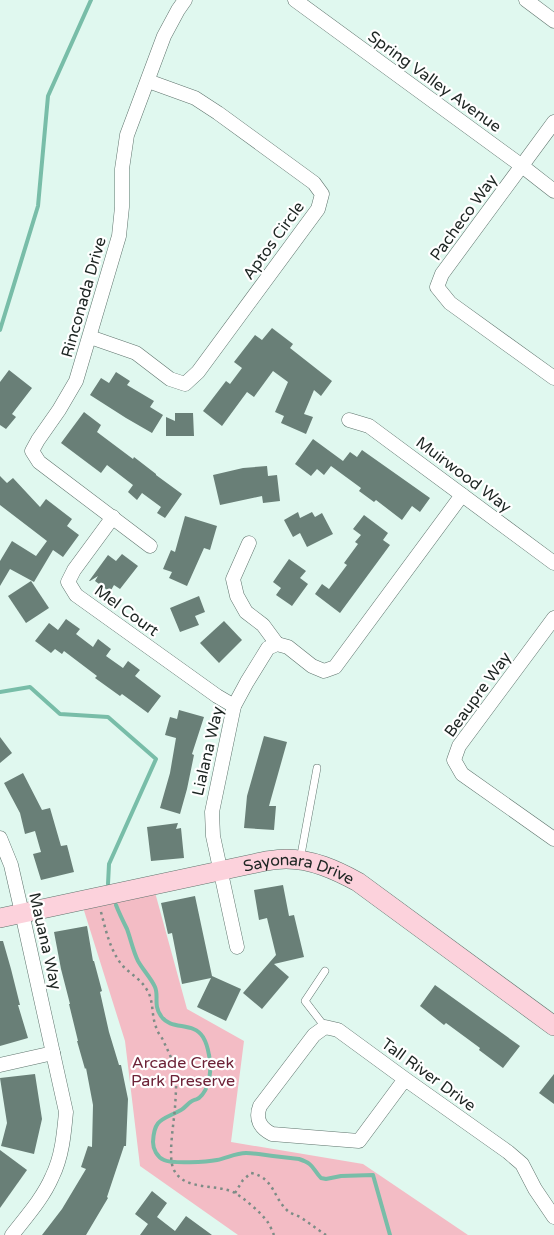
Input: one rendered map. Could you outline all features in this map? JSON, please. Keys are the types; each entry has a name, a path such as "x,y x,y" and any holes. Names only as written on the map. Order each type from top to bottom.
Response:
{"street":[{"name":"Rinconada Drive","path":"150,546 39,462 32,451 76,382 119,236 122,207 122,169 127,135 164,36 185,0"},
{"name":"Spring Valley Avenue","path":"295,0 554,191"},
{"path":"526,0 554,21"},
{"name":"Aptos Circle","path":"90,337 136,353 170,379 185,384 198,372 318,209 322,194 314,182 195,98 148,81"},
{"name":"Pacheco Way","path":"554,122 442,274 437,287 450,303 554,378"},
{"name":"Muirwood Way","path":"349,420 370,426 554,563"},
{"path":"249,543 233,579 237,596 246,612 263,625 277,644 288,647 312,666 324,671 335,666 462,495"},
{"name":"Mel Court","path":"113,517 74,570 68,582 76,595 217,696 234,706"},
{"name":"Beaupre Way","path":"554,618 459,746 454,760 462,774 554,839"},
{"name":"Lialana Way","path":"237,947 213,836 212,812 234,706 268,648 277,644"},
{"name":"Mauana Way","path":"0,838 11,866 66,1112 64,1136 52,1177 40,1198 12,1235"},
{"name":"Sayonara Drive","path":"0,918 266,861 286,859 313,863 339,871 358,882 554,1026"},
{"path":"325,1027 314,1035 260,1106 258,1121 266,1131 272,1134 359,1141 405,1079"},
{"name":"Tall River Drive","path":"325,1027 338,1030 508,1152 522,1164 535,1189 554,1217"},
{"path":"0,1066 53,1053"}],"lane":[{"path":"300,861 317,768"},
{"path":"325,971 304,1001 325,1027"}],"path":[{"path":"97,898 107,937 114,953 123,967 143,984 148,991 156,1028 177,1072 171,1151 173,1168 187,1182 195,1185 215,1186 235,1193 268,1222 274,1235"},
{"path":"235,1193 243,1180 251,1173 258,1174 266,1179 282,1204 290,1212 326,1235"}],"green space":[{"name":"Arcade Creek Park Preserve","path":"153,885 187,1009 244,1041 231,1142 363,1164 468,1235 238,1235 140,1166 125,1041 81,901"}],"building":[{"path":"272,328 293,344 290,348 332,381 321,396 314,390 304,414 313,417 306,434 281,423 284,416 275,412 288,382 273,371 254,397 247,392 222,426 203,411 226,381 230,384 242,368 234,362 255,335 262,340"},
{"path":"9,370 32,388 12,414 16,417 6,429 0,425 0,382"},
{"path":"116,372 130,381 127,385 154,401 150,407 163,415 152,433 90,395 101,378 109,383"},
{"path":"84,412 101,425 97,432 133,459 134,457 182,494 165,518 157,513 161,507 142,493 137,500 128,492 133,485 107,465 101,473 61,443"},
{"path":"175,413 193,413 194,436 166,436 166,417 175,421"},
{"path":"313,439 343,461 350,452 357,457 362,450 430,498 420,512 412,506 402,520 376,500 374,502 359,491 361,488 331,466 324,475 317,469 311,476 295,464"},
{"path":"267,466 268,476 277,475 280,501 263,503 262,496 220,505 213,475 243,468"},
{"path":"0,476 7,483 13,478 40,507 46,499 72,519 67,526 79,535 63,557 53,550 34,582 10,569 0,586 0,561 12,541 36,556 47,541 0,505"},
{"path":"298,512 300,518 312,512 315,517 322,513 333,534 307,547 300,533 293,537 284,520"},
{"path":"364,515 388,533 383,540 390,545 340,613 315,594 322,584 329,589 347,565 344,563 358,544 355,542 361,535 353,529"},
{"path":"185,516 217,526 210,550 204,548 187,586 169,578 172,572 163,569 171,550 175,552"},
{"path":"122,554 138,566 120,589 114,585 110,592 95,581 98,576 89,581 108,555 116,561"},
{"path":"289,559 306,571 300,578 308,584 292,606 276,595 281,588 273,582"},
{"path":"31,581 49,608 26,623 8,596"},
{"path":"199,596 205,612 195,616 199,625 180,632 170,608"},
{"path":"66,619 80,629 76,634 93,647 98,639 111,649 106,656 123,668 128,661 140,670 135,676 161,696 148,713 122,694 120,696 95,678 97,676 64,651 62,654 55,649 51,653 35,641 49,623 58,630"},
{"path":"224,621 242,640 219,663 200,643"},
{"path":"179,710 204,717 192,754 194,755 180,814 160,808 170,773 176,738 165,735 170,717 177,719"},
{"path":"264,736 287,742 269,806 276,806 274,830 244,828 247,796"},
{"path":"0,737 12,753 0,763"},
{"path":"23,773 42,810 50,808 61,846 67,845 74,872 41,880 33,854 41,852 35,831 25,834 20,813 4,783"},
{"path":"178,823 176,829 181,828 184,858 151,861 147,827"},
{"path":"283,885 289,916 294,915 304,957 274,964 289,977 262,1009 243,993 276,955 267,918 259,920 254,890"},
{"path":"195,896 212,976 241,989 226,1021 197,1007 211,978 182,984 172,933 168,934 161,903"},
{"path":"87,926 109,1032 119,1065 121,1065 128,1099 126,1146 124,1146 108,1198 86,1235 42,1235 62,1209 86,1169 81,1167 88,1146 92,1147 93,1105 86,1068 77,1041 54,932"},
{"path":"0,941 3,941 28,1038 0,1046"},
{"path":"435,985 520,1046 503,1068 479,1050 480,1048 446,1023 444,1025 420,1006"},
{"path":"35,1074 42,1119 34,1154 1,1146 7,1123 0,1078"},
{"path":"554,1074 554,1104 539,1093"},
{"path":"0,1150 27,1170 0,1208"},
{"path":"152,1191 167,1203 157,1217 175,1231 186,1216 212,1235 140,1235 148,1224 135,1214"}],"waterway":[{"path":"0,330 38,206 48,96 91,0"},
{"path":"0,692 30,687 60,714 108,717 156,759 109,864 108,884"},
{"path":"116,905 138,961 155,987 157,1008 161,1016 165,1021 199,1032 206,1043 210,1060 208,1084 203,1094 182,1109 164,1118 155,1128 153,1142 157,1155 168,1161 190,1162 212,1161 239,1154 253,1153 299,1159 310,1165 321,1178 326,1179 341,1176 373,1175 390,1235"}]}
